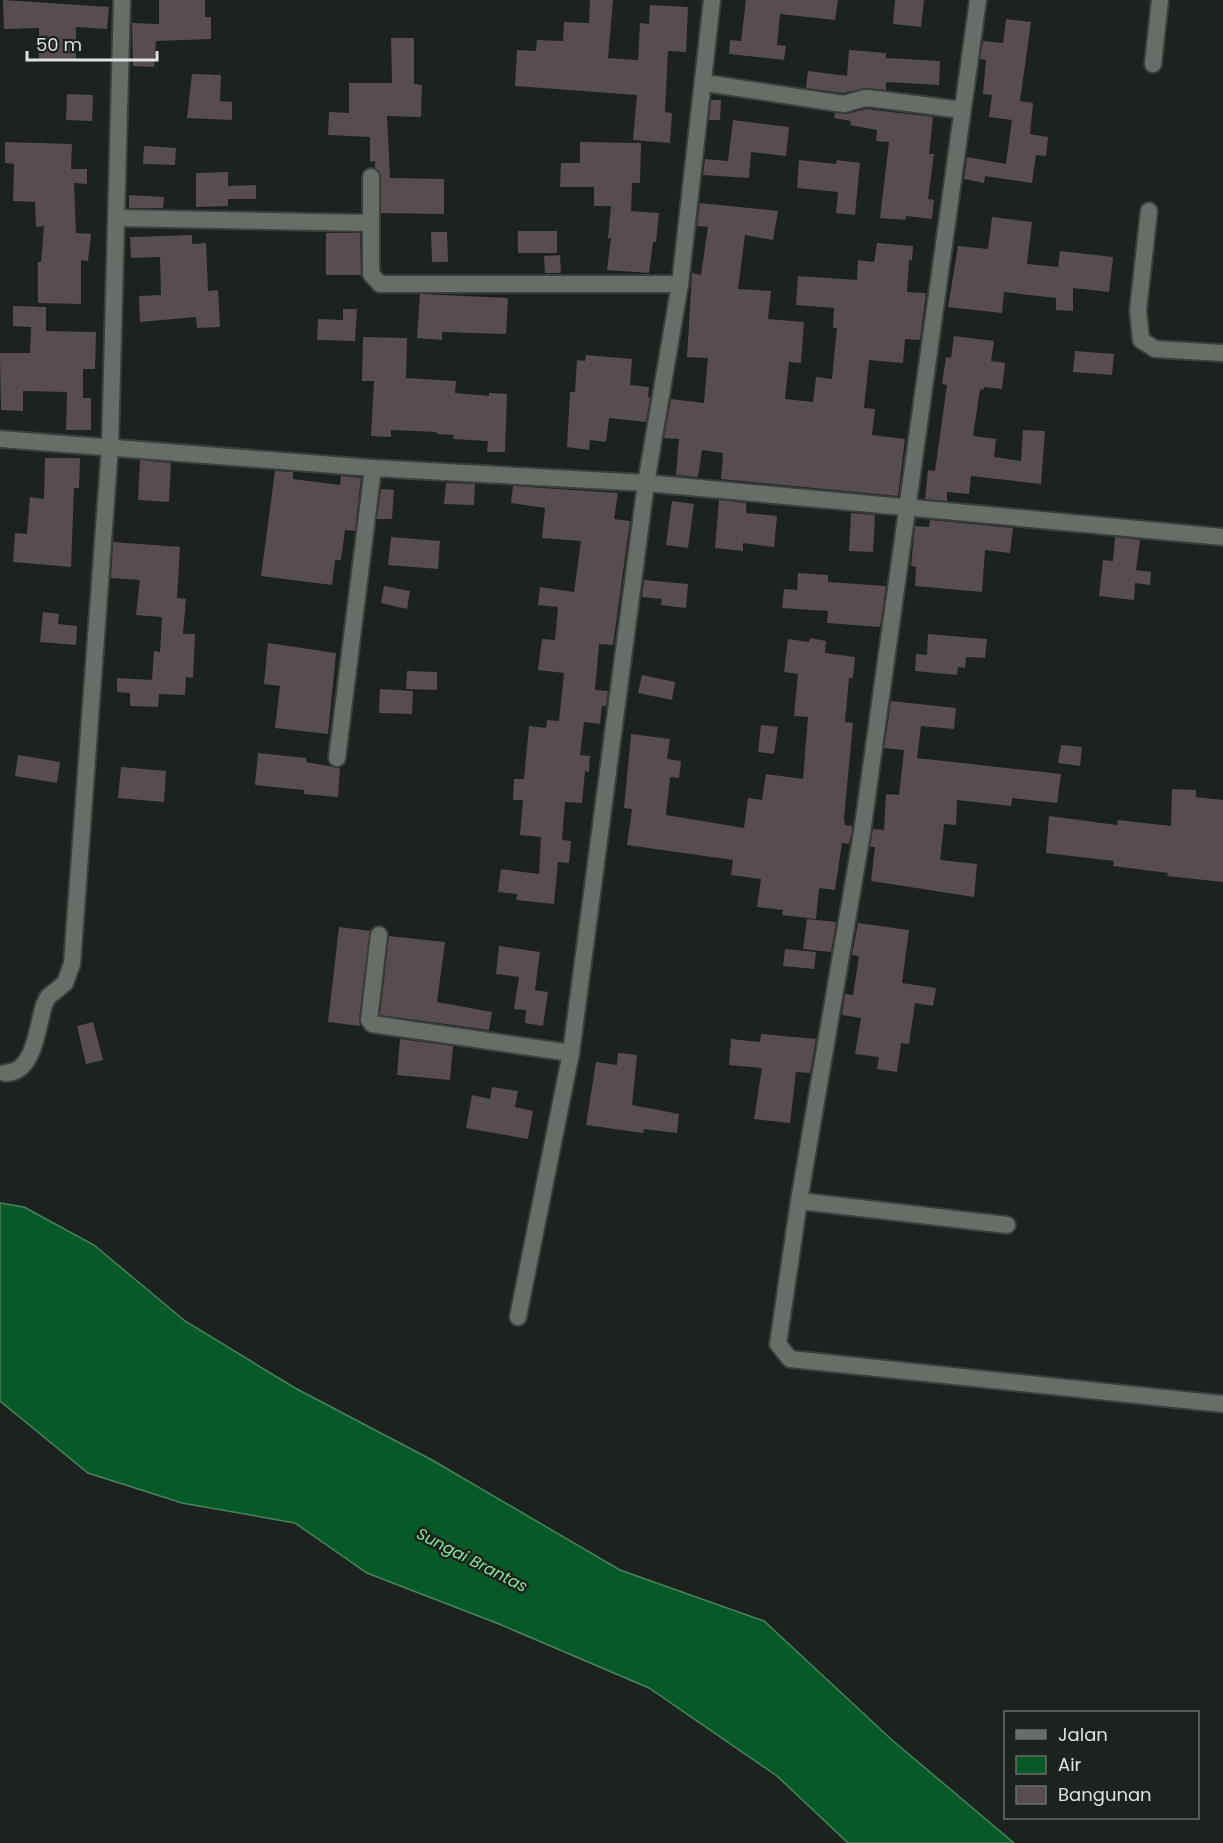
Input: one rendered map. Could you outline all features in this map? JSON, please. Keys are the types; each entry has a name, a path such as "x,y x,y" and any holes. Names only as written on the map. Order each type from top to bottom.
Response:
{"street":[{"path":"5,1073 18,1070 27,1063 44,1005 48,997 61,989 72,964 110,447 122,0"},
{"path":"518,1317 571,1053 646,483 680,284 705,83 712,0"},
{"path":"978,0 862,833 799,1201 778,1344 790,1359 1223,1404"},
{"path":"1153,64 1160,0"},
{"path":"705,83 844,104 876,99 962,110"},
{"path":"371,177 371,274 380,284 680,284"},
{"path":"1149,211 1138,310 1141,340 1155,349 1223,353"},
{"path":"117,218 370,223"},
{"path":"0,439 373,468 646,483 1223,537"},
{"path":"337,758 373,468"},
{"path":"379,935 369,1020 372,1024 571,1053"},
{"path":"799,1201 1007,1225"}],"water":[{"name":"Sungai Brantas","path":"0,1203 24,1207 94,1245 185,1321 295,1388 432,1460 620,1570 764,1621 892,1740 1014,1843 848,1843 777,1776 649,1688 499,1624 367,1573 295,1523 182,1503 88,1473 0,1401"}],"building":[{"path":"3,0 109,7 107,29 76,27 76,60 39,60 39,28 4,29"},
{"path":"159,0 205,0 205,17 211,17 211,39 156,41 154,67 133,66 132,23 159,24"},
{"path":"590,0 613,0 608,58 638,60 640,23 649,24 650,5 688,7 686,52 668,51 665,112 672,113 670,143 633,140 637,95 515,86 517,50 536,51 537,40 563,41 564,22 589,23"},
{"path":"746,0 838,0 835,20 780,14 777,45 786,46 784,60 729,54 730,40 741,41"},
{"path":"895,0 924,0 921,27 893,24"},
{"path":"1006,19 1031,22 1020,101 1033,103 1030,134 1048,137 1046,156 1036,155 1032,183 985,176 984,183 964,179 967,157 1006,164 1012,120 989,117 992,95 983,94 986,60 980,59 983,41 1003,43"},
{"path":"391,38 414,38 414,84 422,85 421,117 387,116 390,178 444,179 444,214 381,213 381,176 375,168 375,161 370,162 370,137 328,135 329,112 349,113 349,83 392,83"},
{"path":"849,50 886,53 886,58 940,61 939,85 886,82 886,90 866,88 843,93 806,88 808,71 847,76"},
{"path":"192,74 221,75 220,101 232,102 232,120 187,118"},
{"path":"67,94 93,95 92,121 66,120"},
{"path":"711,100 721,100 720,120 709,120"},
{"path":"866,109 933,117 929,154 934,154 928,199 934,200 932,219 906,216 905,220 880,218 889,142 876,141 877,130 850,125 851,121 834,118 835,113 846,114"},
{"path":"733,120 789,127 786,156 751,152 749,178 703,175 705,159 728,161"},
{"path":"5,142 72,144 71,169 87,169 87,184 74,183 76,233 91,234 88,261 81,260 81,304 38,303 38,262 41,262 44,226 36,227 35,202 13,201 14,164 5,163"},
{"path":"580,142 641,143 640,183 632,183 631,211 659,213 656,242 653,242 649,273 607,270 611,238 608,238 611,206 594,206 594,187 560,187 561,163 580,163"},
{"path":"144,146 176,148 175,165 143,164"},
{"path":"799,160 836,164 837,160 860,163 855,215 836,213 838,192 797,188"},
{"path":"228,172 228,186 256,185 256,199 228,199 228,206 196,207 196,173"},
{"path":"129,195 164,197 163,208 129,208"},
{"path":"700,203 778,211 773,240 745,235 738,289 771,291 768,319 804,322 801,363 789,362 785,399 813,402 816,377 832,379 837,328 833,328 834,308 796,305 798,276 857,280 858,260 874,262 877,243 913,246 912,260 909,260 907,292 926,293 920,340 905,339 903,363 869,360 864,408 875,409 872,435 905,439 898,496 721,479 723,453 702,450 698,477 676,475 679,439 664,438 671,399 704,403 708,358 687,357 692,273 701,275 708,227 697,226"},
{"path":"992,217 1032,222 1027,264 1058,267 1060,251 1113,257 1109,292 1073,288 1073,311 1056,310 1056,298 1004,292 1002,313 948,307 958,246 988,249"},
{"path":"518,231 557,231 557,253 518,253"},
{"path":"431,232 447,232 448,262 432,262"},
{"path":"326,233 360,233 361,275 326,275"},
{"path":"192,235 192,244 206,243 208,291 218,290 220,327 197,328 196,317 140,322 139,296 161,295 160,257 131,258 130,237"},
{"path":"560,255 561,273 545,273 544,256"},
{"path":"420,294 508,298 506,334 442,332 442,340 417,338"},
{"path":"13,306 46,307 46,331 96,332 95,369 83,369 83,398 91,398 91,430 66,430 67,392 23,391 23,411 1,410 0,353 30,353 31,327 13,326"},
{"path":"343,309 357,309 355,341 317,340 318,319 343,320"},
{"path":"954,336 994,341 991,361 1005,363 1002,389 984,387 983,390 980,389 973,436 996,439 994,457 1021,461 1023,430 1045,431 1041,484 971,476 969,494 947,492 947,501 925,499 928,470 935,471 947,385 942,384 946,357 951,358"},
{"path":"363,337 407,338 406,378 456,381 455,393 489,396 489,393 507,394 505,452 487,452 488,441 453,439 454,435 436,434 437,432 391,430 391,437 371,436 374,381 362,381"},
{"path":"1075,351 1114,354 1112,375 1073,372"},
{"path":"586,355 632,359 630,385 649,387 648,397 650,397 646,422 609,418 606,442 590,440 589,450 567,447 570,392 575,392 577,360 585,361"},
{"path":"45,458 80,458 79,488 74,488 71,567 13,562 15,533 27,534 30,497 44,499"},
{"path":"140,460 171,463 169,502 138,500"},
{"path":"275,471 293,472 293,479 340,485 341,476 361,478 355,531 345,530 341,560 335,560 332,585 261,576"},
{"path":"446,483 475,484 474,505 444,504"},
{"path":"513,486 618,493 614,519 630,521 613,645 599,644 595,690 608,691 606,706 602,706 600,724 584,722 580,755 590,756 589,772 585,771 582,803 565,802 562,840 571,841 569,863 558,862 554,904 516,900 517,894 498,892 501,869 539,874 541,837 520,835 523,800 513,800 514,779 524,779 529,726 546,728 547,720 559,721 564,673 538,670 542,639 555,640 558,607 538,605 540,587 574,592 581,541 542,538 545,508 511,503"},
{"path":"381,489 394,490 392,519 377,519"},
{"path":"719,500 746,503 746,513 777,516 774,547 743,543 743,551 715,548"},
{"path":"672,501 694,504 688,548 666,545"},
{"path":"851,513 875,515 873,552 849,551"},
{"path":"930,520 1013,528 1010,553 985,550 982,592 915,586 916,567 911,566 915,526 929,527"},
{"path":"391,537 440,541 438,569 388,565"},
{"path":"1115,537 1140,540 1136,570 1151,572 1150,585 1135,583 1134,600 1099,596 1103,560 1113,561"},
{"path":"113,542 180,547 177,598 186,599 183,634 195,634 193,678 186,677 185,695 159,694 158,707 130,706 130,693 117,692 117,678 152,680 154,651 160,652 162,617 136,615 140,580 111,578"},
{"path":"798,573 828,575 828,582 886,586 880,627 827,623 828,611 782,608 784,589 797,590"},
{"path":"644,580 688,584 686,608 661,605 662,599 642,597"},
{"path":"384,586 410,591 407,609 381,603"},
{"path":"43,612 59,614 58,624 77,626 76,645 40,642"},
{"path":"928,634 987,639 985,658 966,657 965,668 958,667 957,675 915,671 916,654 927,655"},
{"path":"810,638 826,641 825,653 855,657 853,678 849,678 845,722 853,723 844,818 845,825 852,826 852,831 849,844 842,843 835,890 819,888 816,919 782,915 783,910 757,907 761,879 731,875 733,860 627,845 632,809 624,808 631,734 670,739 667,759 681,761 679,778 670,777 666,815 744,828 748,798 762,800 766,774 803,779 808,717 794,716 798,674 784,672 788,639 809,642"},
{"path":"268,643 336,653 328,734 275,728 280,686 264,684"},
{"path":"407,671 437,672 437,690 406,689"},
{"path":"642,675 675,682 672,700 638,693"},
{"path":"380,689 413,691 412,714 379,713"},
{"path":"891,701 956,708 954,729 921,726 917,758 1061,774 1057,803 1012,798 1011,806 957,800 956,825 944,824 940,860 977,864 974,897 871,881 875,847 870,847 873,829 884,830 886,794 899,795 904,750 884,748"},
{"path":"761,725 778,727 774,754 758,752"},
{"path":"1061,745 1082,747 1080,766 1058,763"},
{"path":"258,753 306,758 306,762 340,768 338,797 304,794 304,790 255,785"},
{"path":"18,755 60,762 57,783 15,776"},
{"path":"121,767 166,771 164,802 118,798"},
{"path":"1172,789 1196,790 1196,797 1223,800 1223,882 1167,876 1168,873 1113,866 1114,861 1046,853 1049,816 1117,825 1118,820 1171,826"},
{"path":"807,919 836,922 831,952 803,949"},
{"path":"858,923 909,930 902,983 936,988 933,1006 915,1003 909,1044 901,1043 897,1072 877,1069 879,1057 855,1054 861,1018 842,1015 845,994 853,995 859,956 852,955"},
{"path":"339,927 370,931 360,1026 328,1022"},
{"path":"389,936 445,942 437,1002 492,1012 489,1030 380,1015"},
{"path":"499,946 540,952 535,990 548,992 543,1026 525,1023 526,1010 514,1009 519,977 496,974"},
{"path":"785,949 816,952 814,969 783,966"},
{"path":"93,1022 103,1060 86,1064 77,1026"},
{"path":"761,1034 816,1039 810,1073 796,1072 790,1123 754,1119 762,1068 729,1065 731,1039 760,1042"},
{"path":"400,1039 453,1046 450,1080 397,1075"},
{"path":"618,1053 637,1055 632,1105 679,1114 677,1133 644,1129 643,1133 586,1125 596,1062 617,1065"},
{"path":"492,1087 518,1091 515,1107 533,1111 528,1139 466,1128 472,1095 490,1099"}]}
